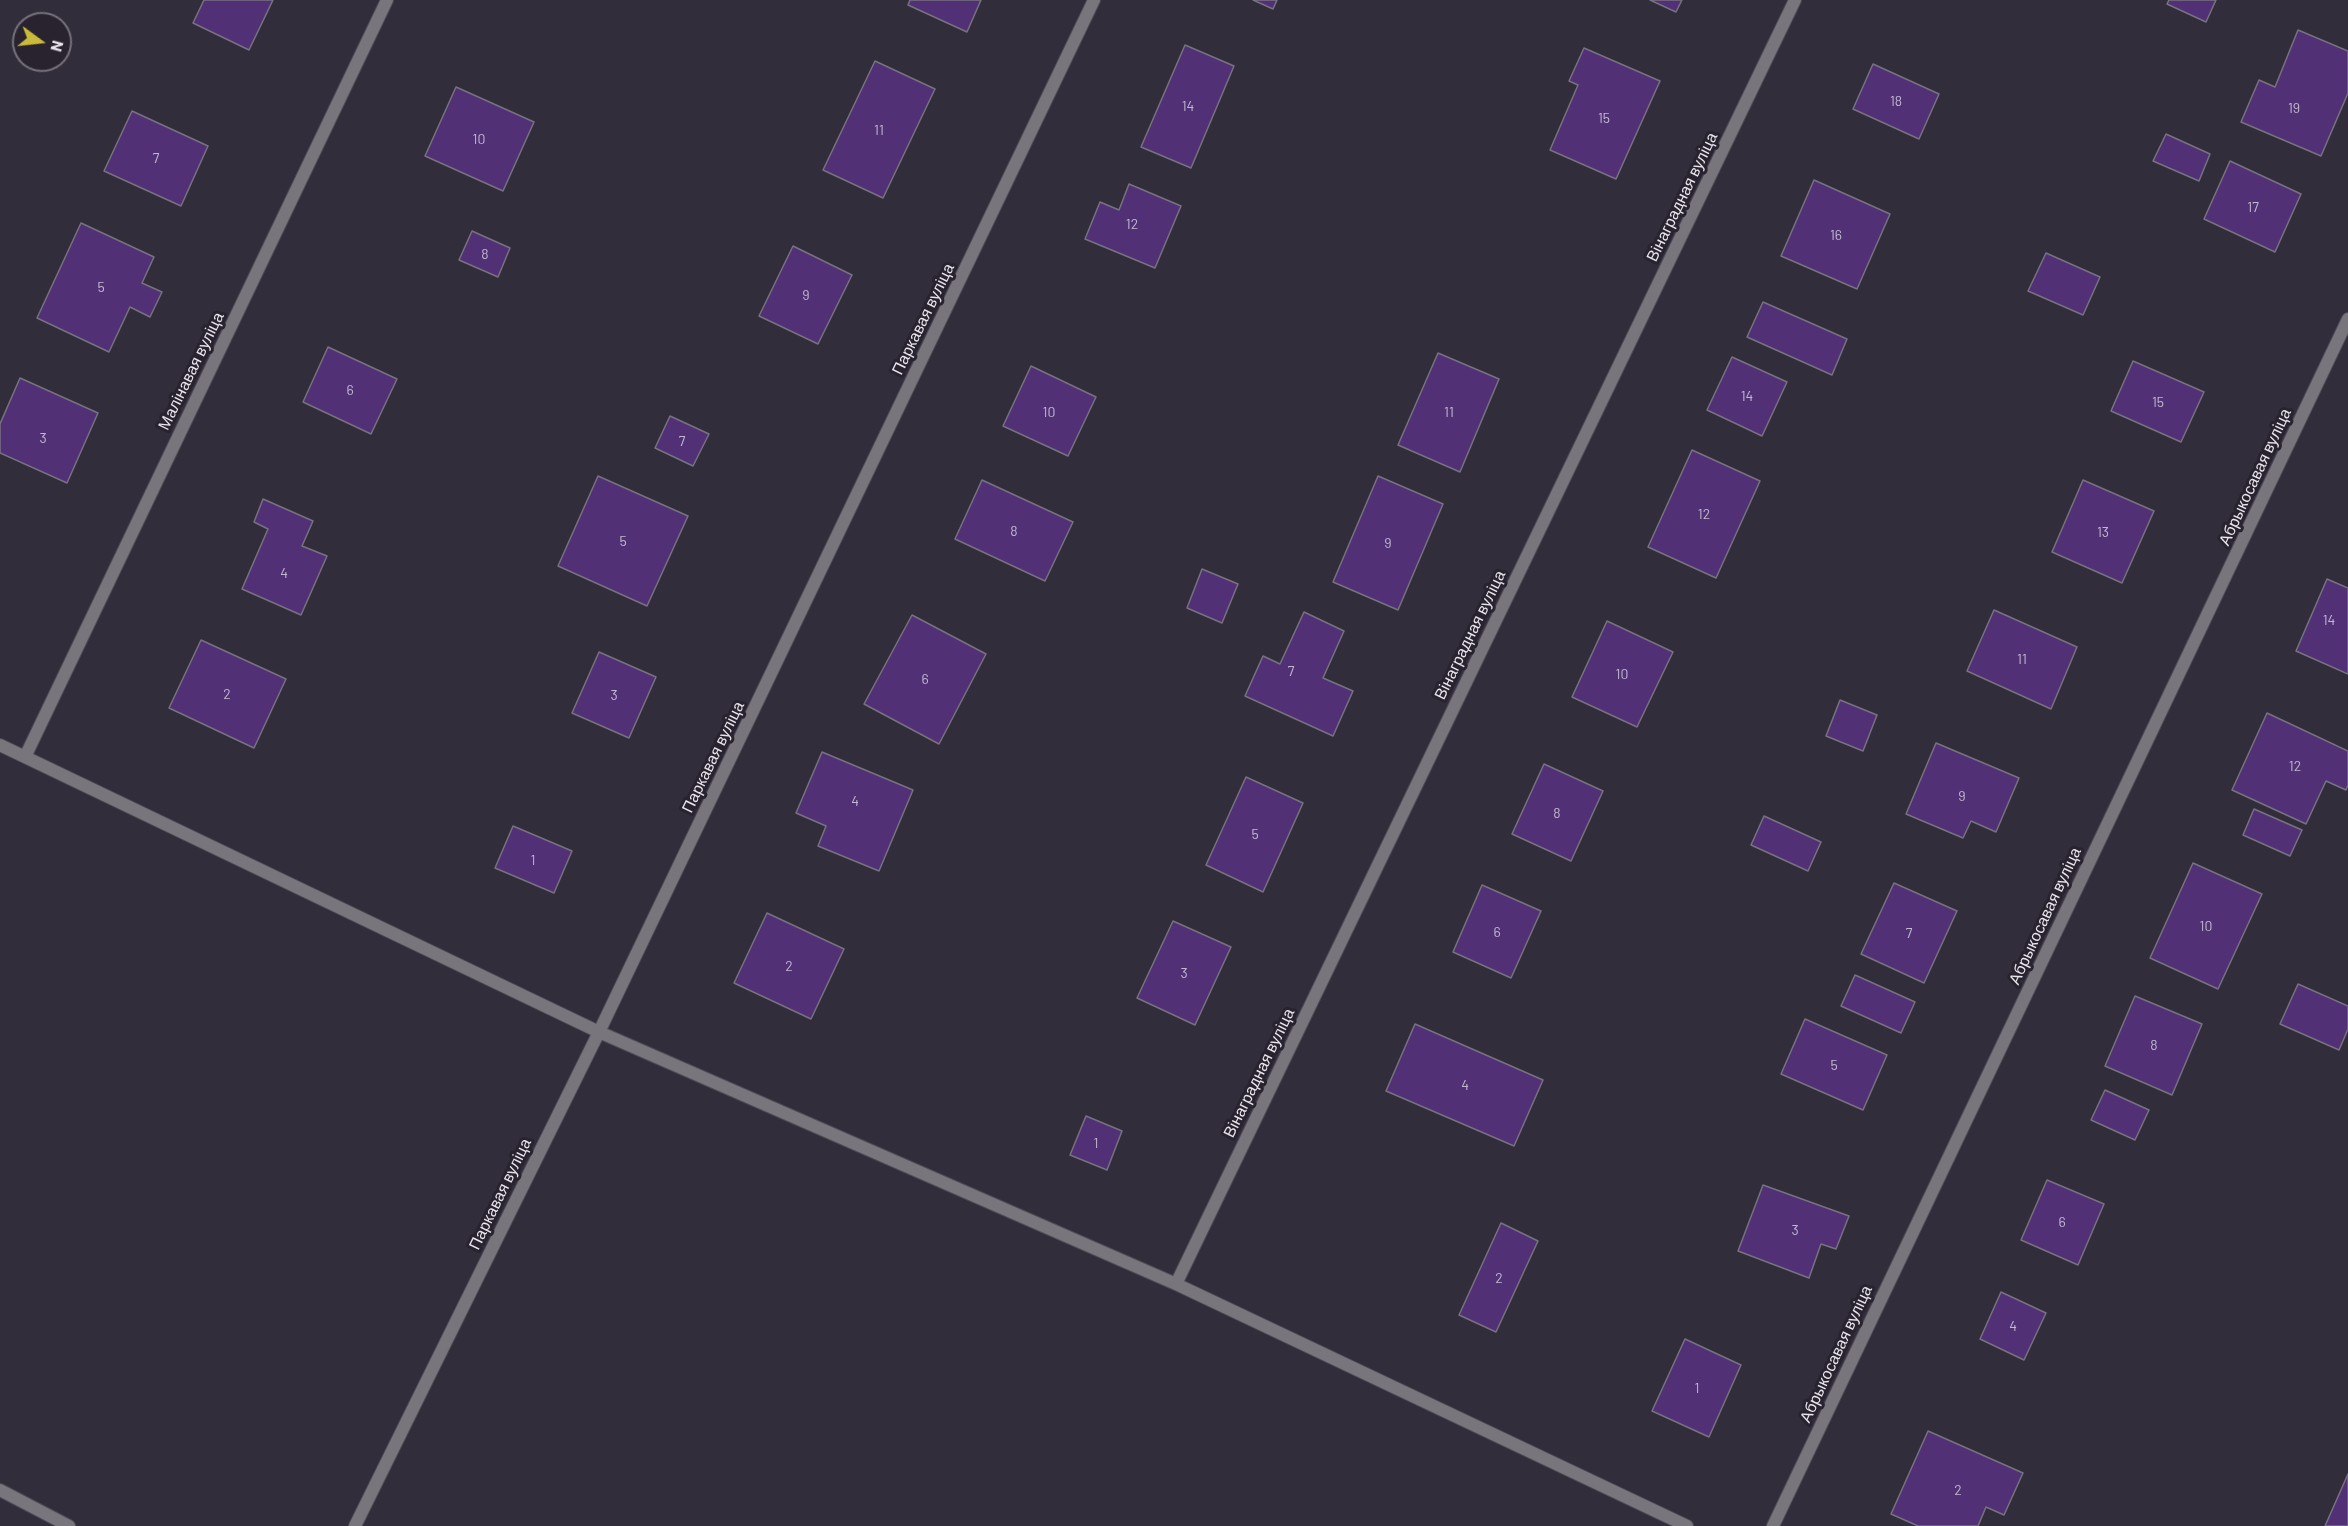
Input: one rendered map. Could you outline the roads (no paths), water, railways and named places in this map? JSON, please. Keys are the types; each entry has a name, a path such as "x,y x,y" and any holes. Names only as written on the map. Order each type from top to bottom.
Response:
{"street":[{"name":"Малінавая вуліца","path":"25,757 387,0"},
{"name":"Паркавая вуліца","path":"354,1526 599,1032 1094,0"},
{"name":"Вінаградная вуліца","path":"1176,1284 1795,0"},
{"name":"Абрыкосавая вуліца","path":"1773,1526 2348,319"},
{"path":"0,745 599,1032 1176,1284 1687,1526"},
{"path":"0,1490 69,1526"}]}
